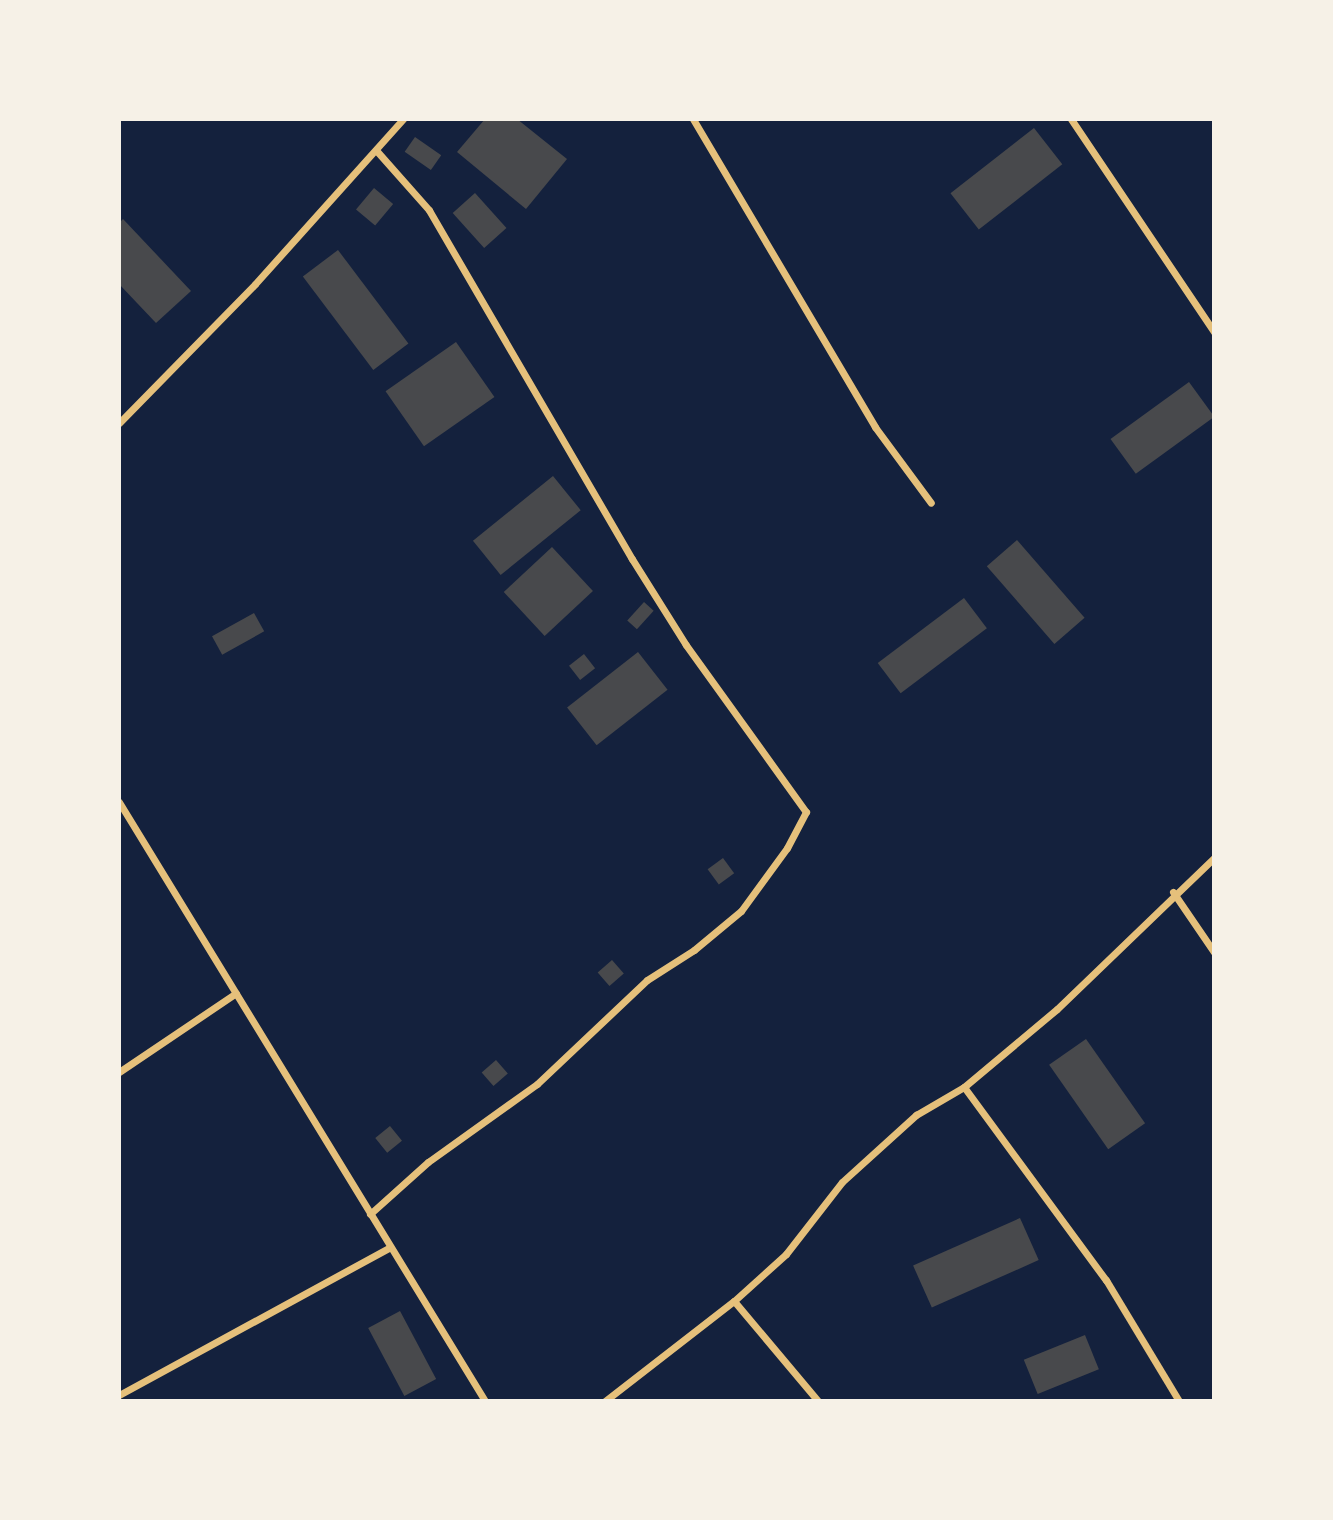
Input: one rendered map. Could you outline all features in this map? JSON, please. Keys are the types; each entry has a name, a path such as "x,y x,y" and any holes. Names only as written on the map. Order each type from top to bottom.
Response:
{"street":[{"path":"119,423 255,284 404,119"},
{"path":"693,119 875,427 931,503"},
{"path":"1071,119 1214,332"},
{"path":"370,1214 428,1162 537,1084 647,980 694,950 741,911 787,848 806,812 687,645 632,559 429,210 376,149"},
{"path":"119,802 485,1401"},
{"path":"605,1401 734,1301 786,1254 842,1182 916,1115 964,1087 1057,1009 1174,892 1214,858"},
{"path":"1174,892 1214,952"},
{"path":"119,1072 236,993"},
{"path":"964,1087 1106,1280 1179,1401"},
{"path":"119,1395 390,1247"},
{"path":"734,1301 818,1401"}],"building":[{"path":"485,119 517,119 567,159 526,209 457,152"},
{"path":"1034,128 1062,164 979,230 950,193"},
{"path":"415,137 441,155 431,170 405,152"},
{"path":"374,188 393,204 375,226 356,209"},
{"path":"475,193 506,228 484,248 453,213"},
{"path":"123,219 191,291 156,323 119,284 119,223"},
{"path":"338,250 408,343 373,370 303,276"},
{"path":"456,342 494,397 424,446 386,391"},
{"path":"1189,382 1214,417 1136,474 1111,439"},
{"path":"553,476 581,510 501,575 473,541"},
{"path":"1017,540 1085,618 1054,644 987,566"},
{"path":"552,547 593,591 545,636 504,592"},
{"path":"964,598 987,628 901,693 878,663"},
{"path":"644,602 654,611 637,629 627,621"},
{"path":"254,613 264,631 222,655 212,636"},
{"path":"638,652 668,690 597,745 567,707"},
{"path":"584,654 595,668 580,680 569,666"},
{"path":"723,858 734,873 719,885 708,869"},
{"path":"612,960 624,974 609,986 598,972"},
{"path":"1086,1039 1145,1123 1108,1149 1049,1065"},
{"path":"496,1060 508,1074 493,1086 482,1072"},
{"path":"390,1126 402,1141 387,1153 375,1138"},
{"path":"1020,1218 1039,1260 932,1308 913,1266"},
{"path":"400,1311 436,1379 404,1396 368,1328"},
{"path":"1085,1335 1099,1369 1038,1394 1024,1360"}]}
